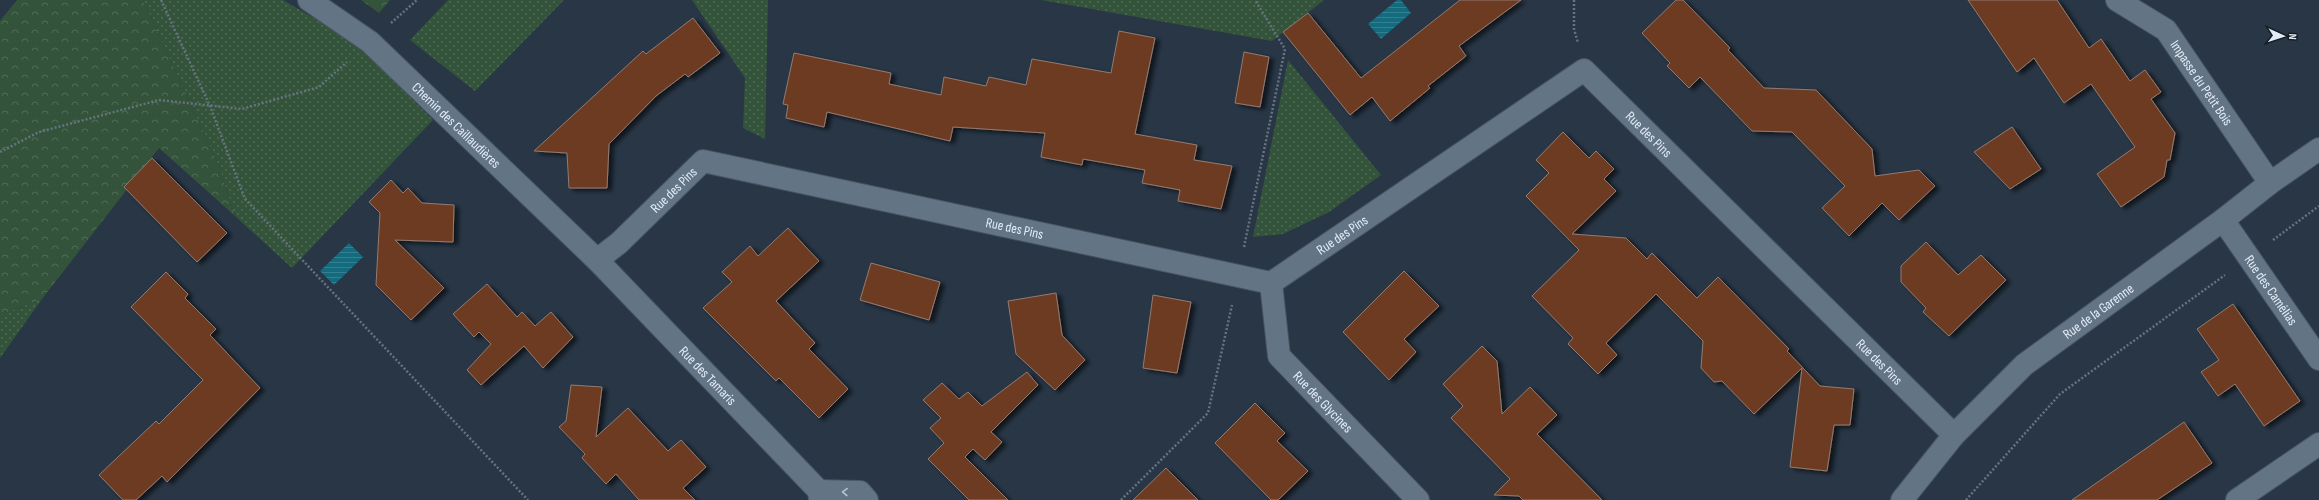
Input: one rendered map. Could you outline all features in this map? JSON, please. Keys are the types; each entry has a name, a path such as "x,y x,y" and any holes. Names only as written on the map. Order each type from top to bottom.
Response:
{"street":[{"name":"Chemin des Caillaudières","path":"309,0 370,42 597,260"},
{"name":"Impasse du Petit Bois","path":"2117,0 2166,30 2270,182"},
{"name":"Rue des Pins","path":"597,260 619,244 703,161 1272,283 1584,70 1954,435"},
{"name":"Rue de la Garenne","path":"1902,500 1954,435 2024,365 2223,220 2270,182 2319,149"},
{"name":"Rue des Camélias","path":"2223,220 2250,257 2319,360"},
{"name":"Rue des Tamaris","path":"597,260 820,495 860,492 867,500"},
{"name":"Rue des Glycines","path":"1272,283 1279,356 1418,500"},
{"path":"2237,500 2319,444"}],"path":[{"path":"161,0 210,106 245,199 528,500"},
{"path":"0,152 39,132 159,100 242,109 319,87 417,0"},
{"path":"1574,0 1574,29 1584,70"},
{"path":"1966,500 2060,394 2319,206"}],"green space":[{"path":"17,0 143,0 219,166 235,216 159,148 42,299 0,315 0,21"},
{"path":"143,0 283,0 353,41 433,120 292,268 235,216 219,166"},
{"path":"361,0 390,0 379,13"},
{"path":"448,0 564,0 475,91 410,40"},
{"path":"692,0 768,0 765,139 743,128 745,78"},
{"path":"1041,0 1324,0 1272,41"},
{"path":"1288,60 1381,175 1329,212 1283,234 1253,237"},
{"path":"42,299 0,358 0,315"}],"water":[{"path":"1397,0 1401,0 1411,13 1381,39 1368,24"},
{"path":"349,243 363,257 334,285 320,271"}],"building":[{"path":"1460,0 1521,0 1459,46 1466,56 1428,86 1430,88 1390,121 1372,97 1350,115 1283,32 1308,13 1361,78"},
{"path":"1676,0 1683,0 1730,48 1728,50 1764,88 1816,90 1872,149 1875,176 1919,170 1935,186 1899,220 1882,203 1849,236 1822,208 1845,186 1792,132 1752,131 1700,77 1689,88 1667,66 1670,63 1642,33"},
{"path":"1968,0 2057,0 2089,48 2101,39 2130,81 2145,70 2161,92 2151,99 2175,133 2170,160 2167,160 2164,177 2121,207 2097,174 2135,147 2091,84 2064,103 2034,58 2017,72"},
{"path":"693,18 720,53 688,77 685,74 656,96 609,144 607,188 569,188 567,153 534,151 643,51 646,54"},
{"path":"1119,31 1155,38 1135,134 1197,145 1194,160 1232,166 1221,209 1178,201 1180,190 1142,183 1145,170 1083,159 1082,165 1041,157 1045,133 953,127 950,141 827,112 824,127 786,118 788,105 783,104 794,53 891,73 889,84 941,95 944,77 986,86 989,77 1026,85 1032,59 1111,73"},
{"path":"1244,52 1269,57 1260,107 1235,103"},
{"path":"2012,127 2041,169 2010,189 1974,152"},
{"path":"1563,132 1589,158 1596,151 1614,169 1604,179 1616,191 1572,234 1626,238 1647,259 1652,253 1697,298 1718,277 1789,349 1787,351 1820,386 1854,389 1850,425 1834,425 1827,471 1790,467 1802,368 1754,414 1722,381 1714,382 1701,368 1703,341 1656,294 1606,343 1617,355 1598,374 1568,344 1573,338 1532,296 1579,250 1526,196 1549,173 1536,160"},
{"path":"152,158 227,233 197,262 124,187"},
{"path":"391,180 403,193 408,188 422,203 454,205 453,242 395,240 444,288 411,320 376,285 380,213 369,202"},
{"path":"788,228 819,261 776,301 815,343 809,349 848,389 819,418 779,378 776,381 703,308 732,282 722,272 750,246 758,256"},
{"path":"1926,242 1958,275 1981,255 2006,280 1949,336 1923,312 1926,308 1901,282 1901,266"},
{"path":"871,263 940,282 929,320 860,300"},
{"path":"1404,271 1439,306 1404,339 1416,352 1389,380 1343,332"},
{"path":"166,272 188,294 185,298 216,329 210,335 260,388 167,482 162,476 136,500 123,500 99,475 156,421 159,424 203,380 131,307"},
{"path":"487,284 517,317 522,312 535,326 551,312 573,337 543,368 524,346 481,385 467,370 491,344 479,332 474,337 453,314"},
{"path":"1056,293 1062,335 1085,360 1055,390 1016,354 1008,301"},
{"path":"1153,295 1191,302 1177,373 1143,368"},
{"path":"2233,304 2300,401 2264,426 2235,384 2218,396 2201,372 2219,360 2197,329"},
{"path":"1482,346 1497,361 1502,414 1530,387 1557,415 1537,434 1602,500 1523,500 1519,496 1494,495 1510,479 1451,418 1463,406 1443,384"},
{"path":"1027,372 1038,385 991,432 1002,442 985,460 973,449 965,457 1008,500 969,500 928,459 944,443 930,428 941,418 923,400 942,383 959,399 968,392 982,406"},
{"path":"571,385 602,387 596,437 628,408 668,451 681,440 706,467 683,488 695,500 639,500 616,474 606,484 582,458 585,454 559,427 566,421"},
{"path":"1255,403 1285,433 1277,441 1308,471 1278,500 1271,500 1215,443"},
{"path":"2184,422 2212,463 2157,500 2072,500"},
{"path":"1166,468 1198,500 1133,500"}]}
